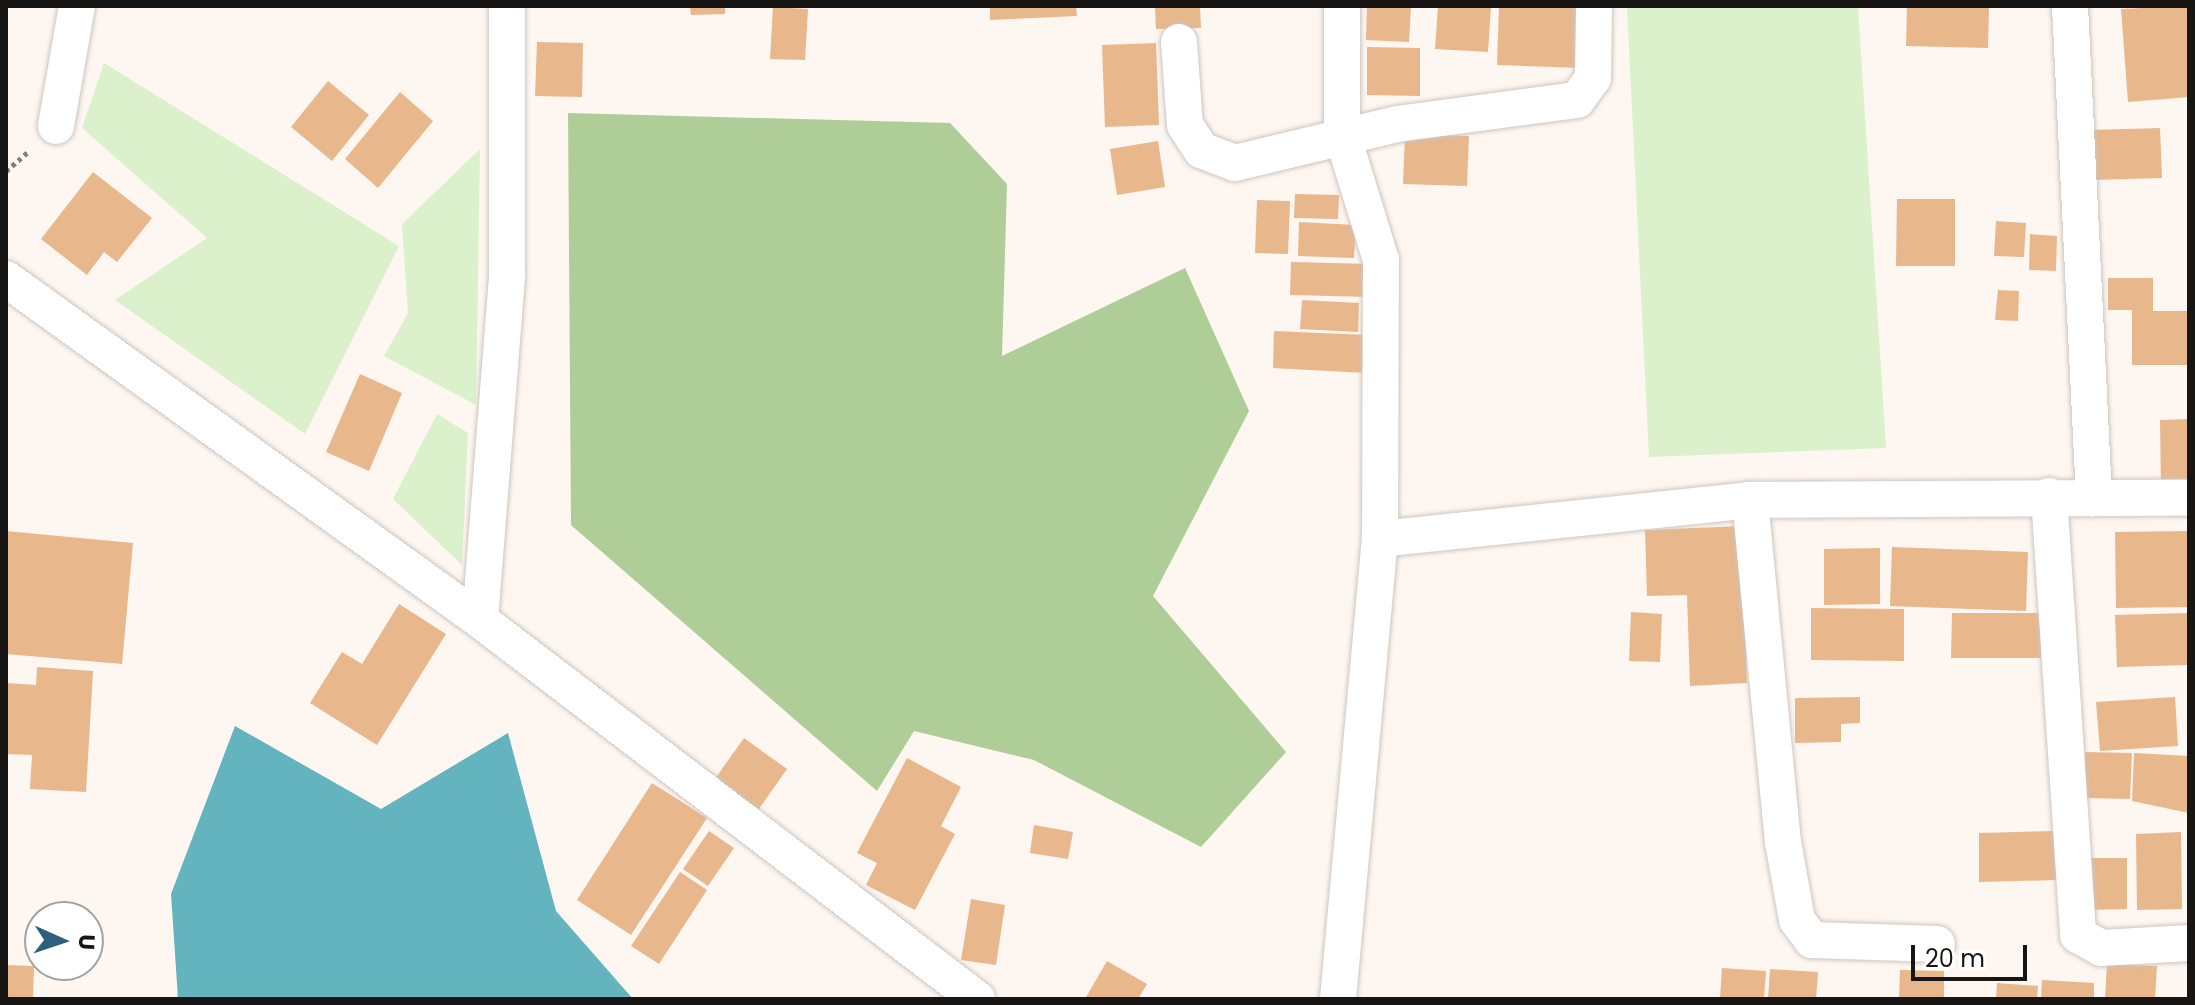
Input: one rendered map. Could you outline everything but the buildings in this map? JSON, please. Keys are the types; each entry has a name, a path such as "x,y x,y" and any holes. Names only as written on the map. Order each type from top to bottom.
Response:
{"street":[{"path":"56,126 77,6"},
{"path":"480,620 507,274 507,6"},
{"path":"1338,999 1380,539 1380,241 1342,134 1342,6"},
{"path":"1179,42 1185,125 1215,160 1257,161 1342,134 1577,100 1593,78 1594,6"},
{"path":"2070,6 2094,498"},
{"path":"6,279 480,620 977,999"},
{"path":"1380,539 1750,500 2049,496 2189,498"},
{"path":"2049,496 2078,935 2101,948 2189,943"},
{"path":"1750,500 1783,842 1797,920 1812,940 1937,944"}],"green space":[{"path":"1858,6 1886,448 1649,457 1627,7"},
{"path":"104,63 399,246 305,434 115,300 207,238 82,128"},
{"path":"568,113 950,123 1007,184 1002,356 1185,268 1249,411 1153,596 1286,752 1201,847 1034,760 914,731 877,791 571,525"},
{"path":"480,149 476,405 384,356 408,313 402,224"},
{"path":"437,414 468,433 462,565 393,499"}],"water":[{"path":"235,726 381,809 508,733 556,911 633,999 178,999 171,894"}]}
